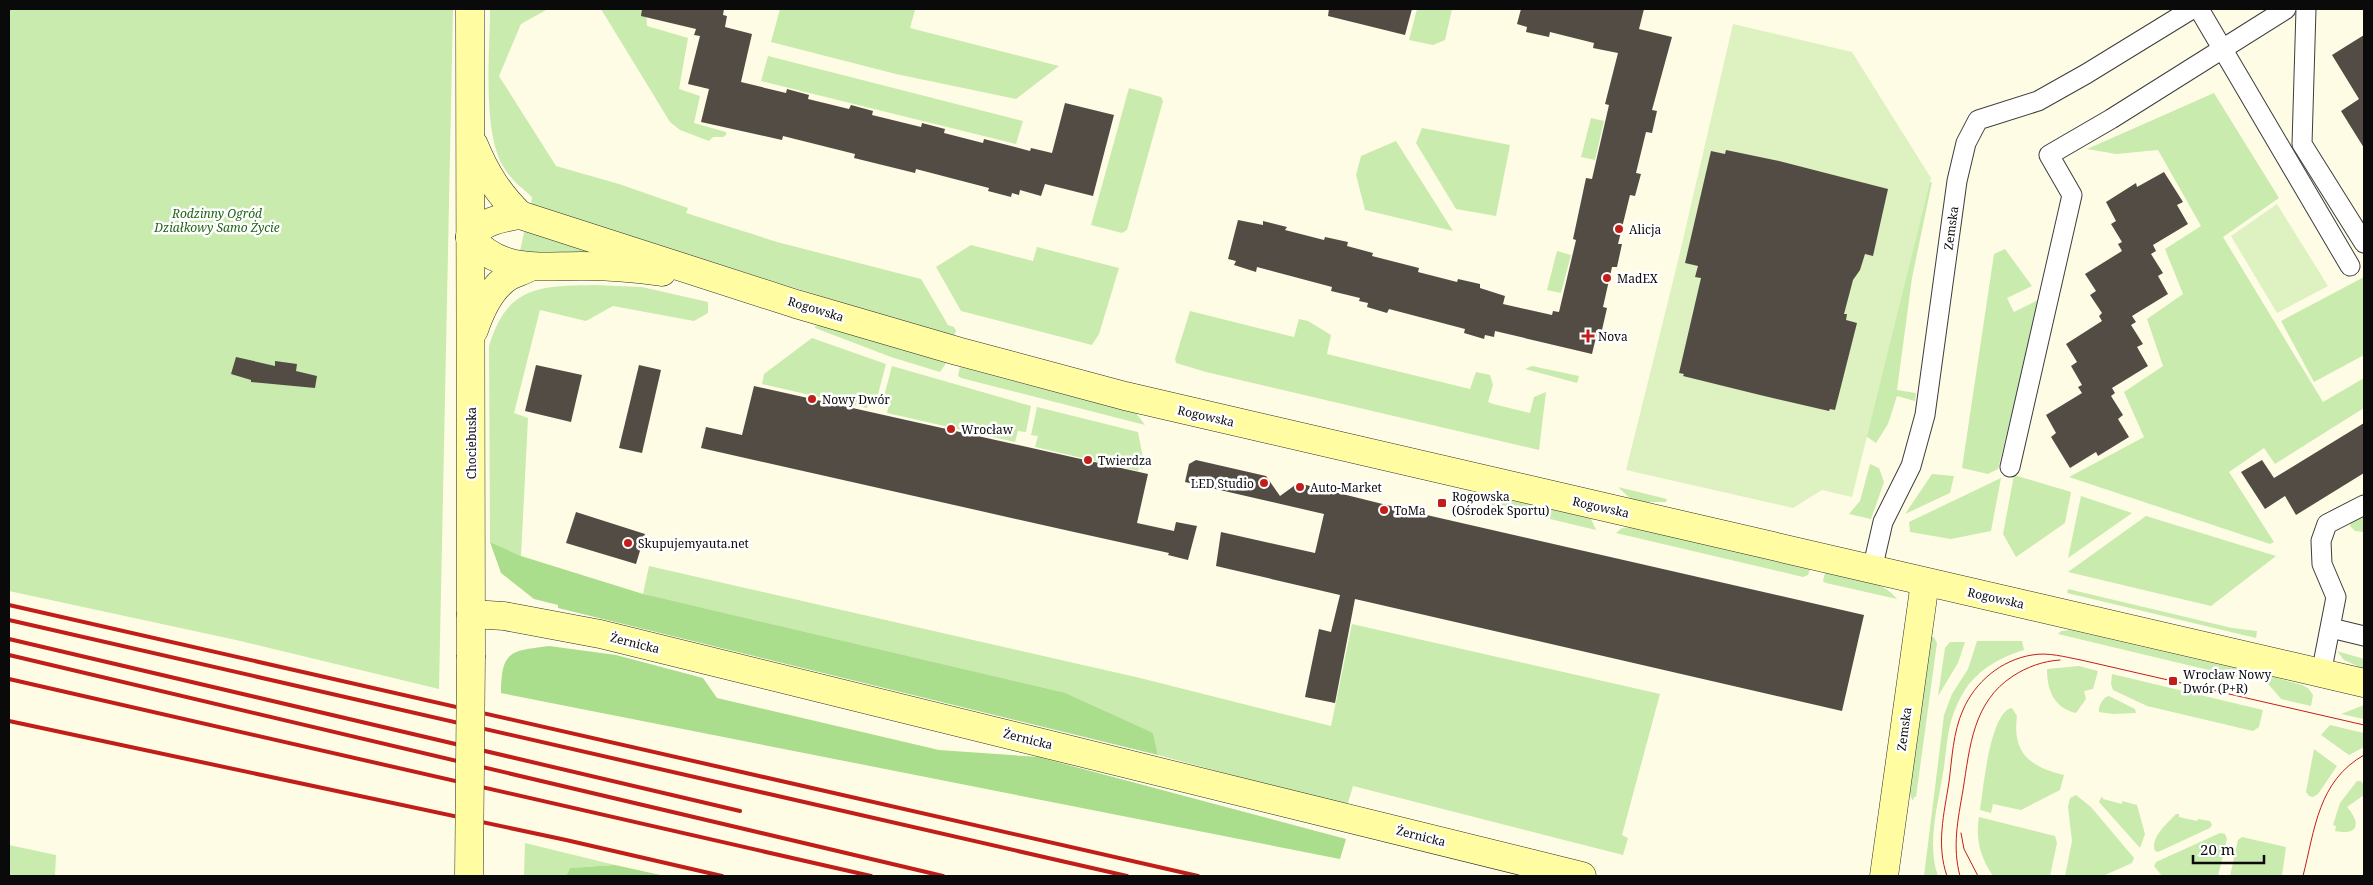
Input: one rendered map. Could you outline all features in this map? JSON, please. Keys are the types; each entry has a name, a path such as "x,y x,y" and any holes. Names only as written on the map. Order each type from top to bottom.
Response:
{"street":[{"name":"Chociebuska","path":"469,876 471,655 470,9"},
{"name":"Zemska","path":"1872,570 1883,522 1911,466 1926,414 1957,181 1966,143 1978,120 2021,107 2045,97 2192,9"},
{"path":"2200,9 2350,266"},
{"path":"2010,467 2072,195 2049,154 2286,9"},
{"path":"2306,9 2302,144 2364,243"},
{"path":"470,137 487,175 504,199 520,216"},
{"name":"Rogowska","path":"726,282 640,269 581,266 530,267 488,254 470,237 477,228 490,222 504,217 520,216 604,241 726,282 957,351 1124,396 2364,683"},
{"name":"Rogowska","path":"470,344 479,314 492,295 507,278 530,267"},
{"path":"2321,674 2336,597 2322,564 2321,542 2328,524 2364,505"},
{"name":"Zemska","path":"1884,876 1925,582"},
{"name":"Żernicka","path":"471,614 512,617 600,634 1582,876"},
{"path":"2331,628 2364,636"}],"green space":[{"name":"Rodzinny Ogród Działkowy Samo Życie","path":"9,9 453,9 439,689 236,640 9,591"},
{"path":"490,9 548,9 521,24 499,76 556,166 619,184 688,208 686,213 777,242 921,279 948,325 954,327 956,331 954,336 531,206 532,197 512,179 503,166 496,151 492,132 489,90"},
{"path":"601,9 646,9 647,26 688,38 679,89 700,96 694,123 726,132 726,135 723,137 713,137 709,141 680,130 670,122"},
{"path":"780,9 915,10 910,28 1059,66 1016,99 896,74 771,42"},
{"path":"1417,9 1452,9 1445,40 1433,45 1409,40"},
{"path":"1733,24 1852,52 1931,178 1852,497 1822,490 1793,508 1626,470 1678,261"},
{"path":"768,56 1023,121 1016,144 761,81"},
{"path":"1129,88 1161,97 1163,101 1127,230 1122,233 1091,225"},
{"path":"2214,93 2279,198 2223,237 2323,402 2364,378 2364,408 2275,464 2264,448 2229,472 2274,542 2270,544 2069,477 2144,437 2124,392 2163,366 2147,319 2183,294 2165,249 2201,226 2158,150 2116,154 2087,149"},
{"path":"1591,118 1604,121 1595,160 1581,157"},
{"path":"1422,128 1510,145 1496,216 1456,209 1416,143"},
{"path":"1396,141 1453,231 1365,210 1356,175 1361,156"},
{"path":"1932,182 1912,278 1897,390 1916,393 1915,401 1897,396 1888,424 1876,443 1866,436 1919,185"},
{"path":"2277,204 2328,286 2277,313 2231,236"},
{"path":"525,228 593,247 592,255 522,254 520,251"},
{"path":"971,245 1033,261 1037,247 1119,268 1099,334 1092,345 961,311 936,267"},
{"path":"2005,249 2032,286 2007,298 2014,312 2040,299 1998,469 1988,474 1962,468 1994,254"},
{"path":"1557,251 1571,255 1561,293 1547,290"},
{"path":"2364,277 2364,355 2314,382 2281,321"},
{"path":"594,285 642,287 708,302 708,313 694,321 613,306 586,321 540,310 514,413 528,418 521,556 490,542 489,346 496,326 505,311 528,293 557,287"},
{"path":"1190,311 1294,337 1299,319 1308,321 1331,335 1327,354 1470,389 1476,372 1490,375 1493,385 1488,402 1530,413 1534,397 1546,392 1539,450 1206,372 1176,363 1175,359"},
{"path":"821,325 946,363 940,372 891,357 815,328 815,326"},
{"path":"812,338 886,364 877,398 871,396 867,408 762,384 764,374"},
{"path":"892,366 1031,406 1026,432 1018,431 1015,442 887,413 890,401 883,400"},
{"path":"1532,366 1579,376 1577,383 1525,369"},
{"path":"960,367 1136,413 1145,425 961,378 958,376"},
{"path":"1037,407 1138,432 1144,463 1143,469 1139,468 1138,471 1035,447 1038,436 1031,435"},
{"path":"1870,464 1879,468 1884,482 1871,519 1849,514 1860,501"},
{"path":"1932,474 1954,476 1950,493 1905,514"},
{"path":"2014,475 2071,492 2065,523 2016,557 2003,534"},
{"path":"2001,478 1991,531 1951,539 1910,532 1909,522"},
{"path":"1618,487 1667,499 1666,502 1634,502"},
{"path":"2081,496 2132,513 2068,558"},
{"path":"1484,500 1509,500 1532,504 1529,511 1523,512 1488,504"},
{"path":"1551,509 1591,519 1596,530 1550,519"},
{"path":"2364,514 2364,532 2355,531 2350,526 2351,522"},
{"path":"2146,516 2276,556 2211,606 2068,572"},
{"path":"1632,527 1810,569 1808,575 1803,577 1616,533 1622,528"},
{"path":"490,542 521,556 643,594 1065,693 1153,733 1158,755 558,608 558,605 534,599 501,573"},
{"path":"649,566 1140,678 1331,726 1352,624 1660,694 1622,835 1628,838 1623,855 1353,786 1347,806 1158,755 1153,733 643,594"},
{"path":"1825,572 1874,583 1891,592 1897,599 1826,583 1823,581"},
{"path":"2068,589 2232,628 2257,631 2256,638 2067,593"},
{"path":"2070,630 2247,671 2245,677 2242,678 2058,634 2061,631"},
{"path":"1931,637 1934,637 1937,643 1916,797 1914,797 1913,801 1909,793"},
{"path":"1977,641 2022,641 2024,650 2009,655 1987,667 1969,684 1956,706 1948,732 1933,836 1933,850 1938,876 1924,876 1944,715 1952,694 1968,669"},
{"path":"1950,642 1965,642 1958,663 1938,696 1945,648"},
{"path":"549,646 616,655 703,678 717,698 939,750 1038,757 1346,839 1340,859 501,693 503,668 511,655 525,649"},
{"path":"2337,651 2364,659 2364,669 2344,660"},
{"path":"2079,666 2098,671 2093,689 2084,691 2086,699 2076,713 2062,707 2053,697 2048,684 2047,669"},
{"path":"2112,674 2263,710 2259,727 2253,731 2147,706 2113,690 2111,684"},
{"path":"2263,674 2308,688 2313,695 2311,706 2281,699 2264,679"},
{"path":"2109,696 2135,709 2136,713 2113,714 2099,712 2101,702"},
{"path":"2364,705 2364,719 2341,714"},
{"path":"2012,708 2017,716 2017,740 2026,756 2042,768 2064,775 2060,790 2021,810 1993,804 1991,813 1980,810 1989,753 1998,723 2004,712"},
{"path":"2330,725 2364,733 2364,747 2349,755 2321,735"},
{"path":"2314,749 2337,766 2318,794 2313,797 2309,796 2306,792"},
{"path":"2357,781 2361,781 2364,785 2364,795 2347,807 2356,823 2355,827 2349,832 2335,831 2336,826 2333,825 2340,803"},
{"path":"2076,795 2091,807 2134,858 2132,863 2103,876 2065,876 2072,841 2068,807 2070,798"},
{"path":"2102,796 2103,799 2122,804 2122,801 2137,805 2145,834 2140,848 2099,802"},
{"path":"2176,814 2179,814 2179,817 2197,821 2198,819 2210,821 2212,825 2210,828 2158,852 2155,851 2154,846 2157,836"},
{"path":"1979,817 2055,836 2057,843 2050,876 1993,876 1985,863 1980,848 1978,833"},
{"path":"2220,833 2225,834 2227,839 2218,876 2162,876 2154,866 2156,862"},
{"path":"2242,837 2286,847 2282,876 2230,876 2238,840"},
{"path":"525,843 615,865 570,868 566,876 524,876"},
{"path":"9,845 56,855 55,876 9,876"},
{"path":"615,865 665,876 566,876 570,868"}],"building":[{"path":"642,9 724,9 723,15 727,16 725,27 752,34 741,82 786,93 787,89 809,95 808,99 849,109 851,105 873,111 872,115 921,127 922,123 945,129 944,133 983,143 984,139 1030,151 1031,148 1052,153 1065,103 1114,115 1093,196 1045,184 1041,196 1020,190 1019,195 1012,193 1011,197 988,191 989,188 916,169 915,173 854,158 855,154 783,136 782,140 701,122 709,89 688,84 700,36 694,35 696,29 641,16"},
{"path":"1329,9 1412,9 1405,35 1328,16"},
{"path":"1521,9 1644,9 1639,29 1672,37 1652,110 1657,111 1652,133 1646,132 1636,173 1641,174 1635,196 1630,195 1618,244 1622,244 1617,267 1612,267 1603,307 1607,308 1602,330 1598,329 1592,354 1495,331 1494,337 1485,335 1484,339 1464,333 1465,329 1389,309 1387,313 1367,307 1368,303 1359,301 1360,298 1331,291 1332,287 1257,267 1256,272 1234,265 1236,261 1228,259 1238,220 1263,225 1263,221 1287,227 1285,230 1324,240 1325,237 1348,242 1347,246 1373,253 1372,256 1419,268 1418,272 1457,282 1458,279 1480,284 1480,288 1505,296 1503,304 1552,315 1553,311 1559,312 1576,240 1573,239 1586,178 1592,179 1609,105 1605,104 1618,53 1593,48 1594,43 1550,32 1549,37 1526,32 1527,27 1517,24"},
{"path":"2364,35 2364,148 2341,111 2359,99 2332,55"},
{"path":"1726,150 1779,161 1888,189 1873,256 1865,254 1860,270 1853,280 1844,314 1847,314 1846,320 1857,323 1835,410 1830,409 1829,411 1760,395 1683,376 1684,374 1679,373 1701,278 1695,277 1698,266 1685,263 1711,151 1725,154"},
{"path":"2164,172 2183,202 2177,205 2188,224 2153,245 2156,251 2151,254 2163,273 2158,276 2168,294 2132,316 2136,322 2131,325 2143,344 2137,347 2148,366 2112,388 2115,393 2111,396 2123,415 2118,419 2129,437 2098,456 2096,452 2070,468 2051,437 2056,433 2046,415 2082,393 2078,387 2082,385 2071,366 2077,362 2066,344 2102,321 2099,316 2102,313 2090,295 2096,291 2085,274 2122,251 2118,244 2122,242 2111,224 2116,221 2106,202 2136,183 2137,187"},
{"path":"236,357 275,366 275,361 297,364 296,371 317,376 315,388 251,382 251,380 231,374"},
{"path":"536,365 582,375 571,422 525,411"},
{"path":"639,365 661,370 642,453 619,448"},
{"path":"754,386 1148,474 1137,523 1174,531 1176,522 1197,526 1188,560 1168,555 1169,553 701,448 706,427 742,435"},
{"path":"2364,423 2364,473 2296,515 2285,496 2265,509 2241,472 2262,460 2274,478"},
{"path":"1196,460 1266,476 1280,496 1298,483 1431,516 1864,615 1842,711 1355,599 1335,703 1305,697 1319,629 1331,632 1340,595 1216,566 1221,532 1315,553 1324,514 1185,482 1189,464"},
{"path":"576,512 645,534 636,564 566,543"}],"tram line":[{"path":"1947,876 1941,841 1953,746 1960,718 1974,690 1990,674 2000,667 2021,658 2038,654 2063,656 2364,725"},
{"path":"1960,876 1956,854 1958,822 1971,741 1981,712 1989,699 2013,676 2035,665 2060,660"},
{"path":"2303,876 2315,824 2328,792 2337,778 2364,755"},
{"path":"1961,833 1964,849 1978,876"}],"railway":[{"path":"9,605 1198,876"},
{"path":"9,620 1127,876"},
{"path":"9,639 740,811"},
{"path":"9,655 943,876"},
{"path":"9,679 871,876"},
{"path":"9,721 566,840 722,876"}],"place":[{"name":"Alicja","path":"1619,229"},
{"name":"MadEX","path":"1607,278"},
{"name":"Nova","path":"1588,336"},
{"name":"Nowy Dwór","path":"812,399"},
{"name":"Wrocław","path":"951,429"},
{"name":"Twierdza","path":"1088,460"},
{"name":"LED Studio","path":"1264,483"},
{"name":"Auto-Market","path":"1300,487"},
{"name":"Rogowska (Ośrodek Sportu)","path":"1442,503"},
{"name":"ToMa","path":"1384,510"},
{"name":"Skupujemyauta.net","path":"628,543"},
{"name":"Wrocław Nowy Dwór (P+R)","path":"2173,681"}]}
